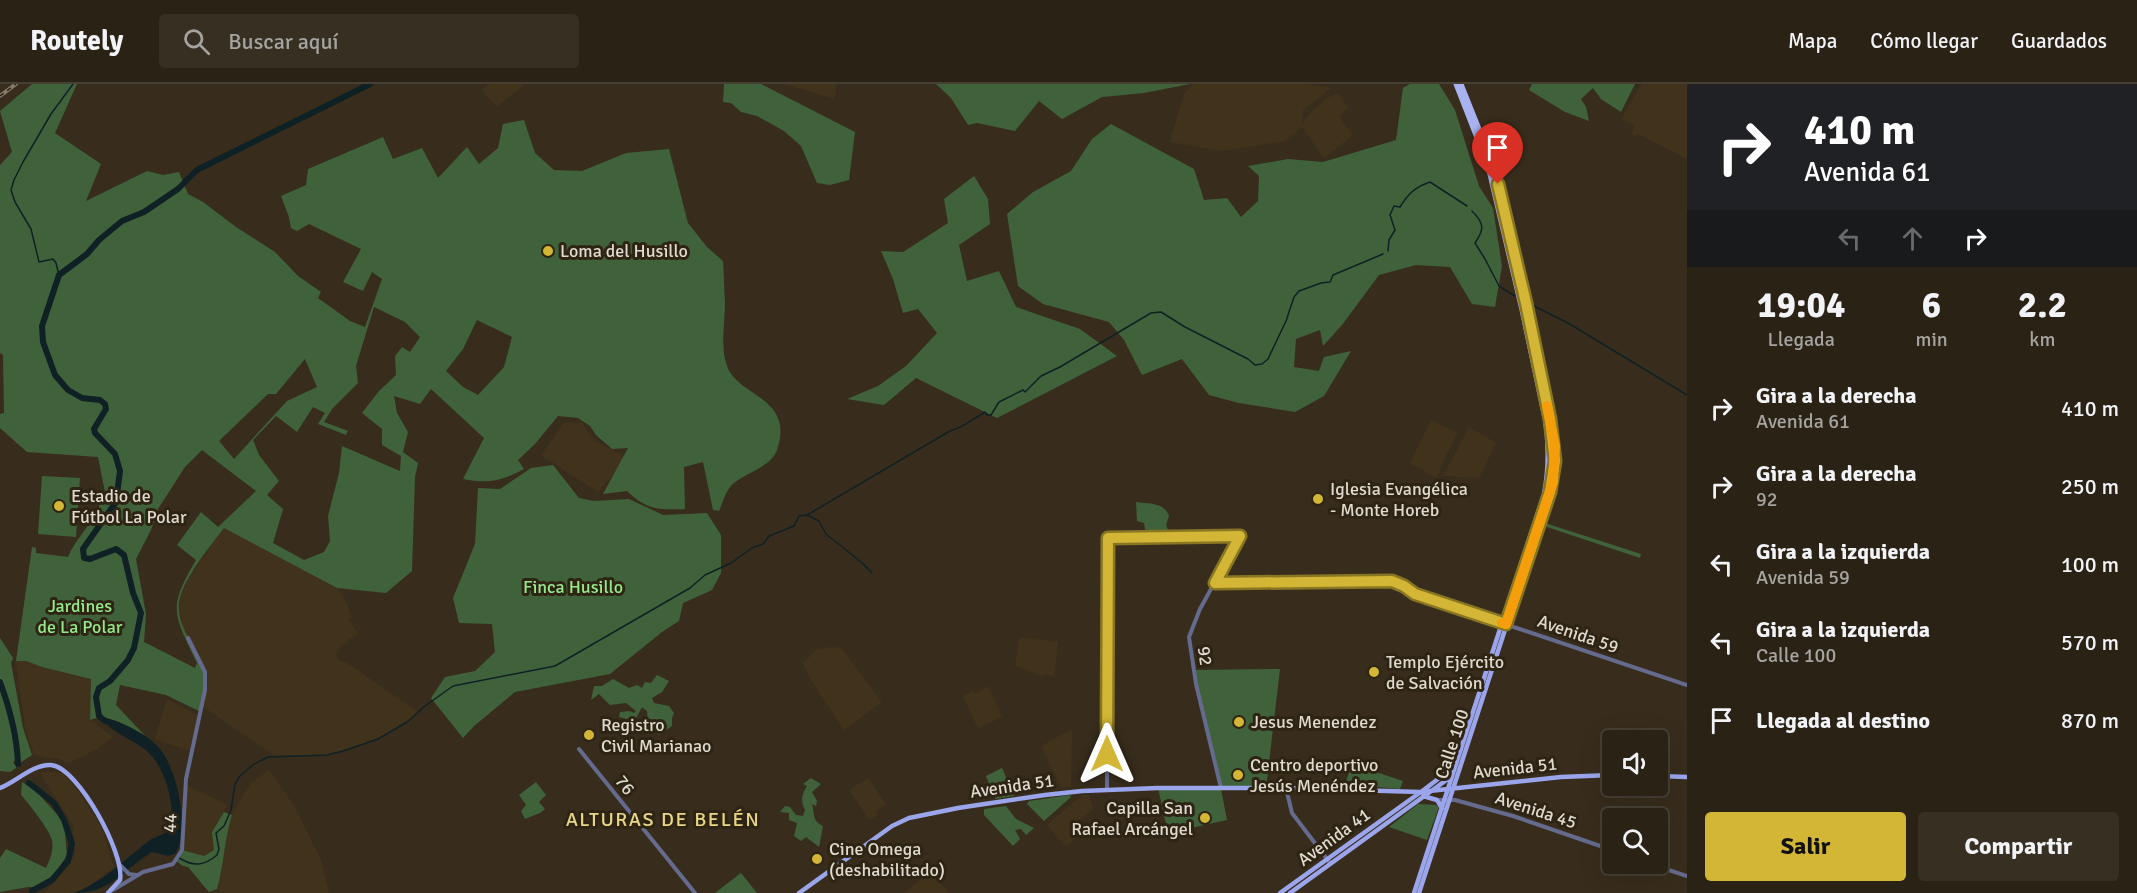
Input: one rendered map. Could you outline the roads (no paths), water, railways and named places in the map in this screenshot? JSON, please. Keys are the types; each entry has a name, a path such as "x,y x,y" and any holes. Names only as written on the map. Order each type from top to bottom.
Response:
{"highway":[{"name":"Calle 100","path":"1456,84 1488,166 1547,419"},
{"name":"Calle 100","path":"1461,84 1493,164 1526,303 1547,419"}],"main road":[{"name":"Calle 100","path":"1451,789 1459,770 1544,494 1549,455 1547,419"},
{"name":"Calle 100","path":"1419,893 1448,800 1458,758 1504,623"},
{"name":"Avenida 41","path":"1290,893 1402,804 1420,794 1451,769 1458,758"},
{"path":"0,788 36,768 53,765 69,775 102,819 124,877 109,892"},
{"path":"1432,790 1459,770"},
{"path":"1459,770 1458,782 1466,787"},
{"name":"Avenida 51","path":"799,893 886,830 909,818 1046,795 1107,790 1221,788 1286,788 1420,794 1432,790 1602,775"},
{"path":"1668,776 1687,777"},
{"path":"1402,792 1405,798 1402,804"},
{"name":"Avenida 41","path":"1280,893 1414,804 1420,794"},
{"path":"1420,794 1436,799 1441,806 1441,811"},
{"path":"1414,804 1436,799"},
{"name":"Calle 100","path":"1414,893 1441,811 1448,800"}],"street":[{"name":"92","path":"1107,790 1108,538 1240,536 1200,609 1189,637 1196,684 1221,788"},
{"name":"Avenida 59","path":"1215,583 1392,581 1415,594 1687,685"},
{"name":"44","path":"109,892 124,877 169,866 176,861 182,850 186,779 205,690 205,672 188,638"},
{"name":"76","path":"579,749 695,893"},
{"path":"1286,788 1292,813 1328,861"},
{"name":"Avenida 45","path":"1436,799 1513,816 1602,847"},
{"path":"1668,869 1687,876"}],"waterway":[{"path":"59,275 53,259 39,262 31,229 15,202 11,190 23,162 51,114 73,84"},
{"path":"105,721 99,716 96,697 99,688 110,681 128,660 134,648 141,613 133,593 124,555 116,549 90,559 84,558 83,549 116,502 120,471 115,454 95,433 94,429 106,409 105,404 100,400 82,398 68,390 55,375 43,342 42,326 59,275 87,254 99,240 122,221 144,212 178,189 197,170 370,84"},
{"path":"1388,251 1389,240 1395,230 1390,215 1394,206 1400,207 1420,186 1430,182 1467,206"},
{"path":"1472,211 1482,226 1475,243 1499,286 1515,296"},
{"path":"179,858 189,863 199,864 217,855 219,849 216,833 224,826 231,810 235,784 240,776 254,764 268,757 327,755 343,751 378,739 407,722 453,686 555,666 690,588 705,575 763,544 769,536 794,526 799,516 807,515 985,412 991,415 999,402 1023,390 1025,392 1041,376 1151,313 1161,312 1255,365 1262,364 1268,359 1286,321 1294,297 1299,291 1330,282 1333,275 1383,254"},
{"path":"1532,305 1568,323 1687,395"},
{"path":"807,515 819,521 826,534 872,573"},
{"path":"0,682 12,722 18,764"},
{"path":"29,783 54,803 64,820 72,844 68,861 52,880 32,891"}],"railway":[{"path":"0,96 16,84"}],"place":[{"name":"Loma del Husillo","path":"548,251"},
{"name":"Iglesia Evangélica - Monte Horeb","path":"1318,499"},
{"name":"Estadio de Fútbol La Polar","path":"59,506"},
{"name":"Templo Ejército de Salvación","path":"1374,672"},
{"name":"Jesus Menendez","path":"1239,722"},
{"name":"Registro Civil Marianao","path":"589,735"},
{"name":"Centro deportivo Jesús Menéndez","path":"1238,775"},
{"name":"Capilla San Rafael Arcángel","path":"1205,818"},
{"name":"Cine Omega (deshabilitado)","path":"817,859"}],"district":[{"name":"ALTURAS DE BELÉN","path":"663,819"}],"park label":[{"name":"Finca Husillo","path":"573,587"},
{"name":"Jardines de La Polar","path":"80,616"}]}
